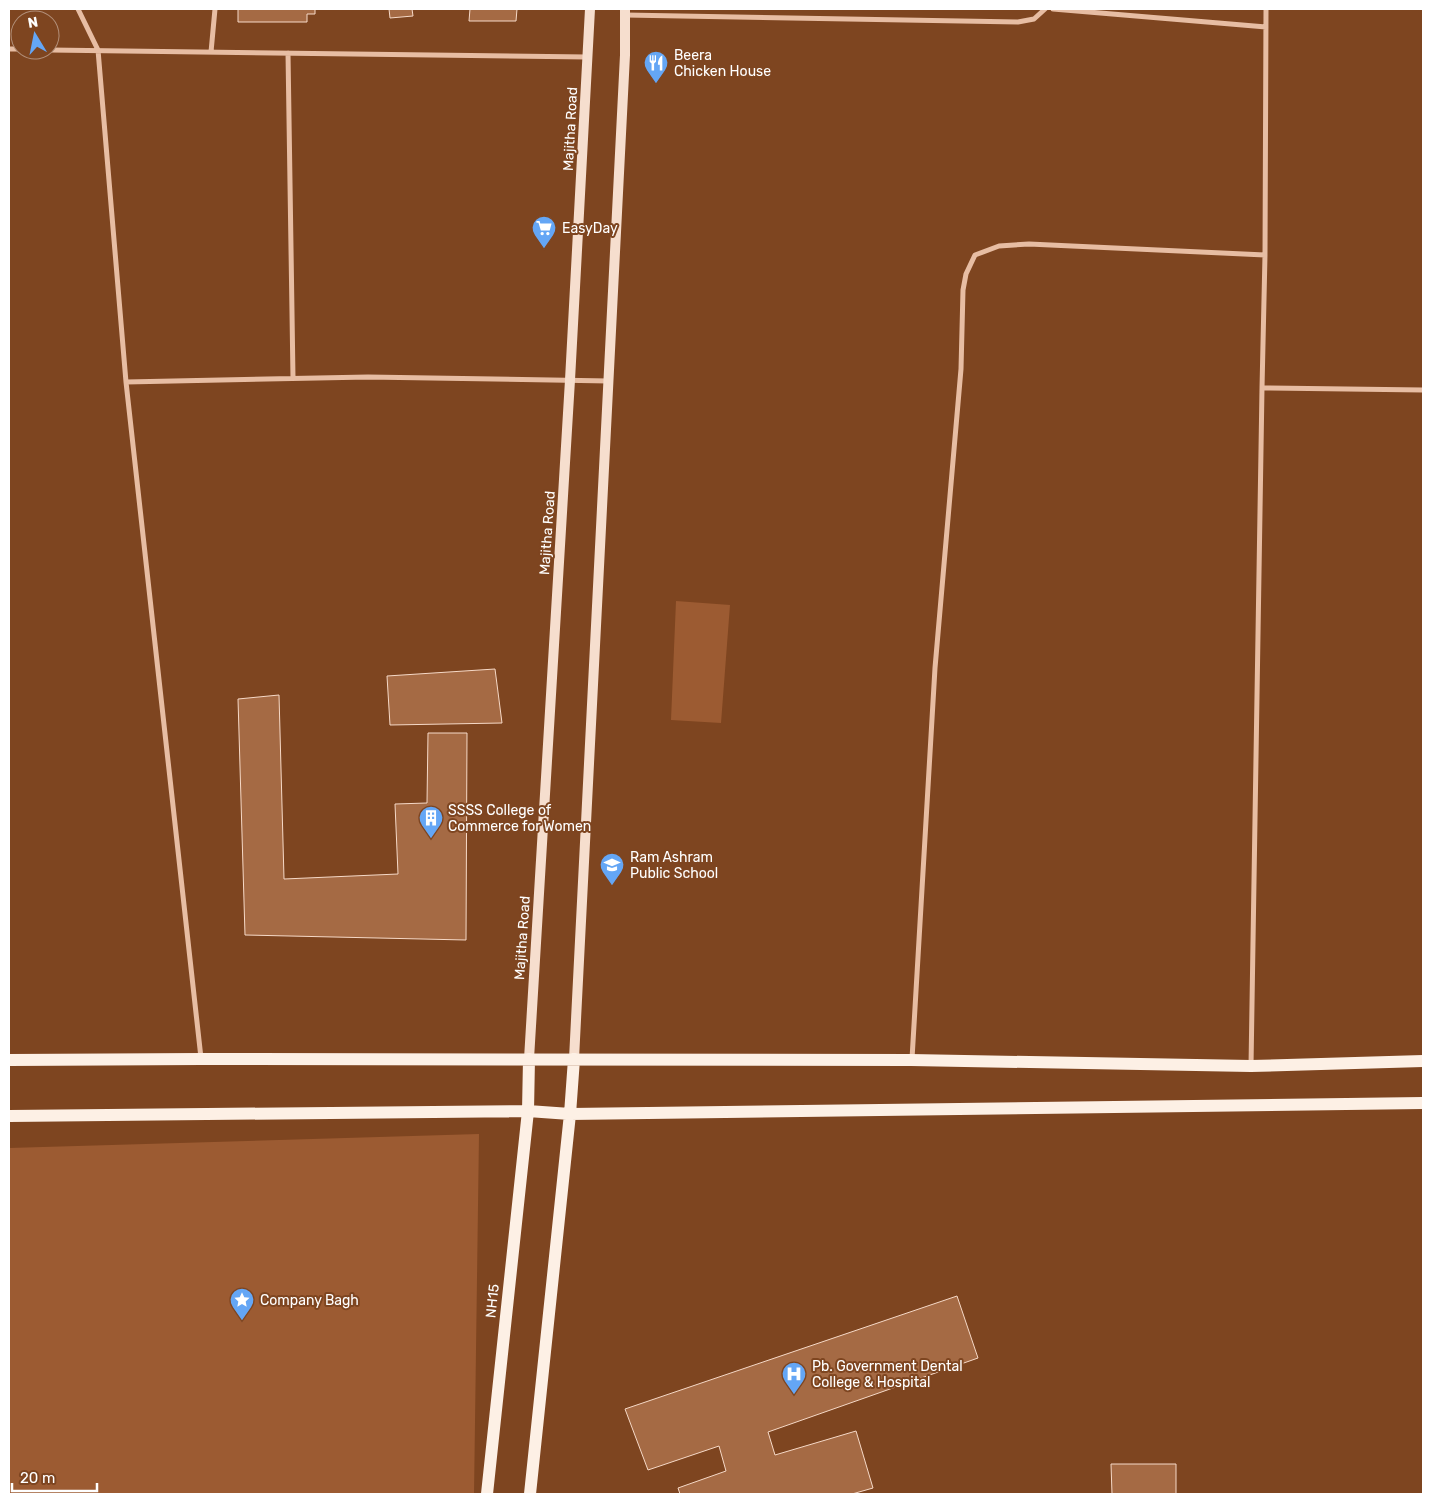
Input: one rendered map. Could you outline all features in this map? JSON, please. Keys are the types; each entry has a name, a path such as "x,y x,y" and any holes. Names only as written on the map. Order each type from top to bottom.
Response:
{"main road":[{"name":"Majitha Road","path":"529,1060 570,380 590,9"},
{"path":"530,1494 570,1114 574,1059 610,381 625,54 625,12"},
{"path":"9,1060 201,1058 912,1060 1250,1066 1423,1061"},
{"name":"NH15","path":"487,1494 528,1111 529,1060"},
{"path":"9,1116 528,1111 570,1114 1423,1103"}],"street":[{"path":"78,9 98,50 126,382 201,1058"},
{"path":"212,52 215,9"},
{"path":"625,12 1018,22 1034,19 1045,9"},
{"path":"1053,9 1266,27"},
{"path":"1250,1066 1265,255 1266,9"},
{"path":"60,50 588,57"},
{"path":"288,53 294,378"},
{"path":"912,1060 935,668 961,369 963,290 966,274 975,255 999,246 1029,244 1265,255"},
{"path":"126,382 368,376 610,381"},
{"path":"1262,388 1423,390"}],"shaded area":[{"path":"676,601 730,605 721,723 671,720"},
{"name":"Company Bagh","path":"479,1134 474,1494 9,1494 9,1148"}],"building":[{"path":"238,9 315,9 315,14 307,14 307,22 238,22"},
{"path":"389,9 412,9 413,16 390,18"},
{"path":"470,9 517,9 516,21 469,21"},
{"path":"495,669 502,723 390,725 387,676"},
{"name":"SSSS College of Commerce for Women","path":"279,695 284,879 398,874 395,804 427,803 428,733 467,733 466,940 245,935 238,699"},
{"path":"957,1296 978,1358 768,1432 775,1455 856,1431 873,1488 852,1494 680,1494 678,1488 726,1471 719,1446 648,1470 625,1409"},
{"path":"1111,1464 1176,1464 1176,1494 1112,1494"}],"place":[{"name":"Beera Chicken House","path":"656,84"},
{"name":"EasyDay","path":"544,249"},
{"name":"SSSS College of Commerce for Women","path":"431,839"},
{"name":"Ram Ashram Public School","path":"612,886"},
{"name":"Company Bagh","path":"242,1321"},
{"name":"Pb. Government Dental College & Hospital","path":"794,1395"}]}
